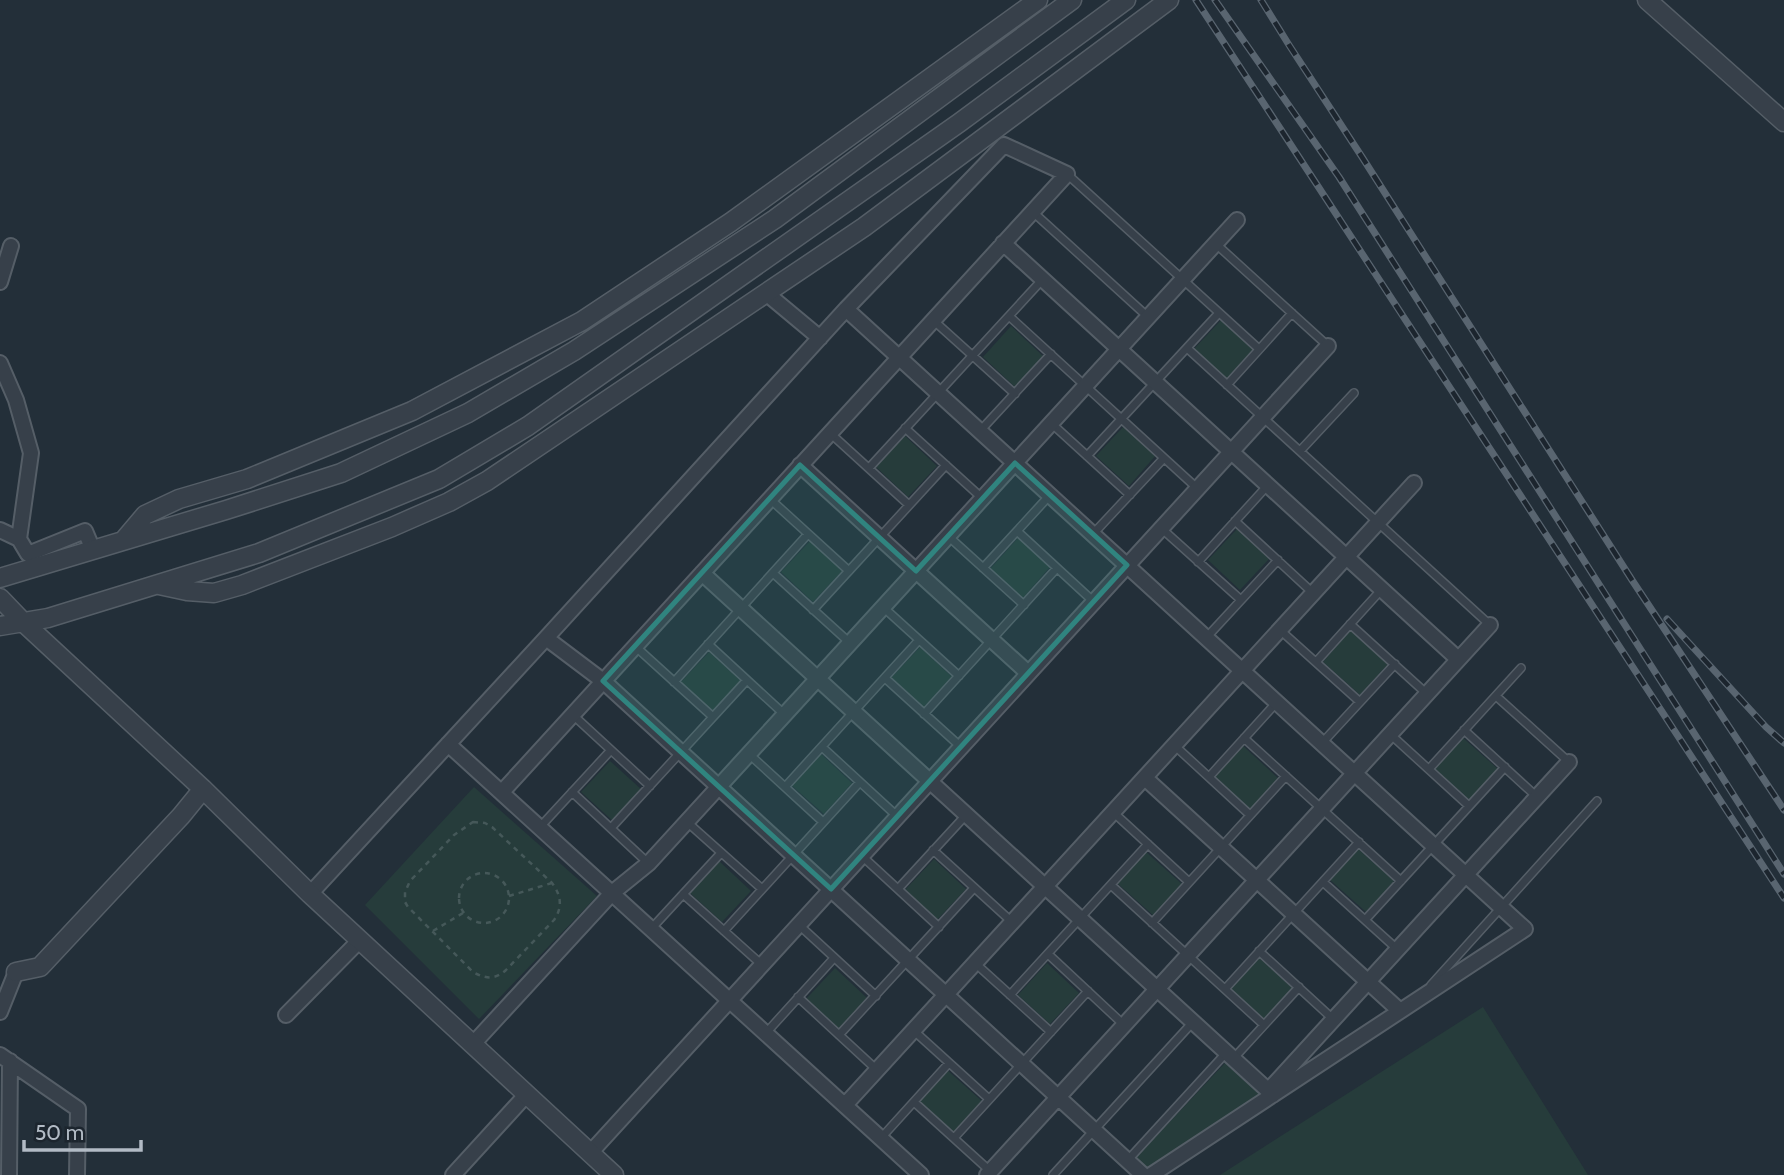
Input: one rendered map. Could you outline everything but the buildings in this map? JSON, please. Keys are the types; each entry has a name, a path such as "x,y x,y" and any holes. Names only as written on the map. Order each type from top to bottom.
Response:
{"street":[{"path":"124,541 145,515 179,499 247,480 412,411 582,321 731,222 1038,0"},
{"path":"0,578 341,473 468,412 574,351 775,219 1072,0"},
{"path":"0,626 48,618 259,553 439,479 528,426 959,123 1126,0"},
{"path":"155,584 214,593 242,585 449,502 498,474 864,227 1169,0"},
{"path":"1647,0 1784,122"},
{"path":"310,894 846,309 1004,145 1067,174 502,792"},
{"path":"473,1044 612,892 649,863 1237,220"},
{"path":"1003,243 1458,659"},
{"path":"0,282 11,246"},
{"path":"766,293 820,338"},
{"path":"846,309 1525,929 1271,1093 1151,1175"},
{"path":"591,1152 1328,346"},
{"path":"0,363 16,400 31,453 19,539 27,554 85,531 93,550"},
{"path":"800,465 1028,673"},
{"path":"845,1105 1414,483"},
{"path":"0,530 19,539"},
{"path":"702,573 1271,1093"},
{"path":"0,598 310,894 614,1175"},
{"path":"988,1173 1490,625"},
{"path":"546,638 603,681 1143,1175"},
{"path":"449,744 921,1175"},
{"path":"1271,1093 1334,1019 1569,762"},
{"path":"1144,778 1400,1011"},
{"path":"0,1012 16,972 40,967 181,816 202,789"},
{"path":"286,1016 360,940"},
{"path":"5,1058 9,1175"},
{"path":"5,1058 78,1110 77,1175"},
{"path":"453,1175 527,1094"}],"lane":[{"path":"1067,174 1259,349"},
{"path":"1032,211 1148,317"},
{"path":"1216,243 1328,346"},
{"path":"869,468 1043,279"},
{"path":"1087,456 1219,313"},
{"path":"1227,385 1292,313"},
{"path":"1009,316 1198,489"},
{"path":"933,320 1015,394"},
{"path":"1187,348 1490,625"},
{"path":"980,431 1051,354"},
{"path":"1300,451 1354,393"},
{"path":"1051,423 1130,495"},
{"path":"905,428 982,498"},
{"path":"830,433 909,505"},
{"path":"1093,534 1164,458"},
{"path":"813,610 946,465"},
{"path":"1198,562 1268,485"},
{"path":"984,568 1050,495"},
{"path":"770,499 849,571"},
{"path":"1235,521 1314,593"},
{"path":"1161,528 1241,600"},
{"path":"1017,531 1094,602"},
{"path":"674,682 808,534"},
{"path":"948,536 1024,605"},
{"path":"1206,638 1278,560"},
{"path":"924,714 1057,568"},
{"path":"773,573 850,643"},
{"path":"1315,662 1382,589"},
{"path":"883,607 959,676"},
{"path":"1350,624 1427,694"},
{"path":"1280,629 1360,702"},
{"path":"785,787 919,640"},
{"path":"708,644 785,715"},
{"path":"635,646 713,717"},
{"path":"1322,743 1395,664"},
{"path":"1429,769 1521,668"},
{"path":"885,678 961,747"},
{"path":"611,828 747,680"},
{"path":"1496,696 1569,762"},
{"path":"1209,777 1276,702"},
{"path":"572,715 650,786"},
{"path":"1464,730 1537,797"},
{"path":"1390,734 1469,806"},
{"path":"1244,738 1401,881"},
{"path":"1174,745 1250,815"},
{"path":"822,747 898,817"},
{"path":"540,827 611,750"},
{"path":"749,754 823,822"},
{"path":"1365,920 1505,767"},
{"path":"1152,923 1286,776"},
{"path":"724,930 860,782"},
{"path":"572,792 649,863"},
{"path":"1419,999 1597,801"},
{"path":"1113,812 1189,882"},
{"path":"898,889 966,814"},
{"path":"687,821 762,890"},
{"path":"1225,989 1359,842"},
{"path":"1010,995 1148,844"},
{"path":"933,850 1012,922"},
{"path":"651,929 721,853"},
{"path":"861,856 939,927"},
{"path":"1323,882 1397,950"},
{"path":"1111,885 1264,1025"},
{"path":"839,1035 974,888"},
{"path":"683,894 762,965"},
{"path":"799,925 876,996"},
{"path":"1259,951 1334,1019"},
{"path":"1048,954 1124,1024"},
{"path":"766,1033 834,958"},
{"path":"975,963 1051,1031"},
{"path":"1127,1161 1299,987"},
{"path":"954,1138 1088,991"},
{"path":"798,998 877,1070"},
{"path":"1066,1175 1056,1172 1193,1022"},
{"path":"914,1030 989,1099"},
{"path":"881,1138 949,1063"},
{"path":"914,1102 988,1173"}],"path":[{"path":"473,822 492,827 552,883 561,902 559,913 499,976 491,978 484,978 473,972 405,902 405,892 410,881 454,835 473,822"},
{"path":"480,873 496,876 507,888 509,896 505,911 493,922 485,923 469,919 463,913 459,897 466,882 480,873"},
{"path":"509,896 552,883"},
{"path":"432,932 463,913"}],"highlighted area":[{"path":"1015,463 1127,565 831,889 603,681 800,465 916,571"}],"green space":[{"path":"1223,318 1255,348 1226,379 1194,349"},
{"path":"1011,326 1043,356 1015,387 983,357"},
{"path":"1125,425 1157,454 1129,486 1096,456"},
{"path":"905,436 937,466 908,497 876,467"},
{"path":"1237,529 1269,559 1240,590 1208,560"},
{"path":"1018,538 1050,567 1022,599 990,569"},
{"path":"810,541 842,571 813,602 781,572"},
{"path":"1350,630 1388,664 1360,695 1323,662"},
{"path":"920,647 952,677 923,708 891,678"},
{"path":"709,652 741,681 712,713 680,683"},
{"path":"1461,736 1498,769 1470,800 1433,767"},
{"path":"1241,744 1278,778 1250,809 1214,776"},
{"path":"820,753 852,783 824,814 791,785"},
{"path":"610,761 642,790 613,821 581,792"},
{"path":"474,787 597,896 479,1019 365,905"},
{"path":"1357,848 1394,881 1366,912 1329,879"},
{"path":"1145,851 1182,884 1154,916 1117,883"},
{"path":"934,859 966,889 937,920 905,890"},
{"path":"719,861 751,891 722,922 690,893"},
{"path":"1257,956 1294,989 1266,1021 1229,988"},
{"path":"1047,963 1079,993 1050,1024 1018,995"},
{"path":"835,968 867,998 838,1029 806,999"},
{"path":"1483,1007 1588,1175 1220,1175"},
{"path":"1225,1063 1263,1097 1148,1171 1134,1160"},
{"path":"946,1069 983,1102 955,1133 918,1100"}],"railway":[{"path":"1196,0 1784,898"},
{"path":"1215,0 1339,177 1784,874"},
{"path":"1261,0 1632,580 1784,810"},
{"path":"1667,619 1766,727 1784,743"}]}
